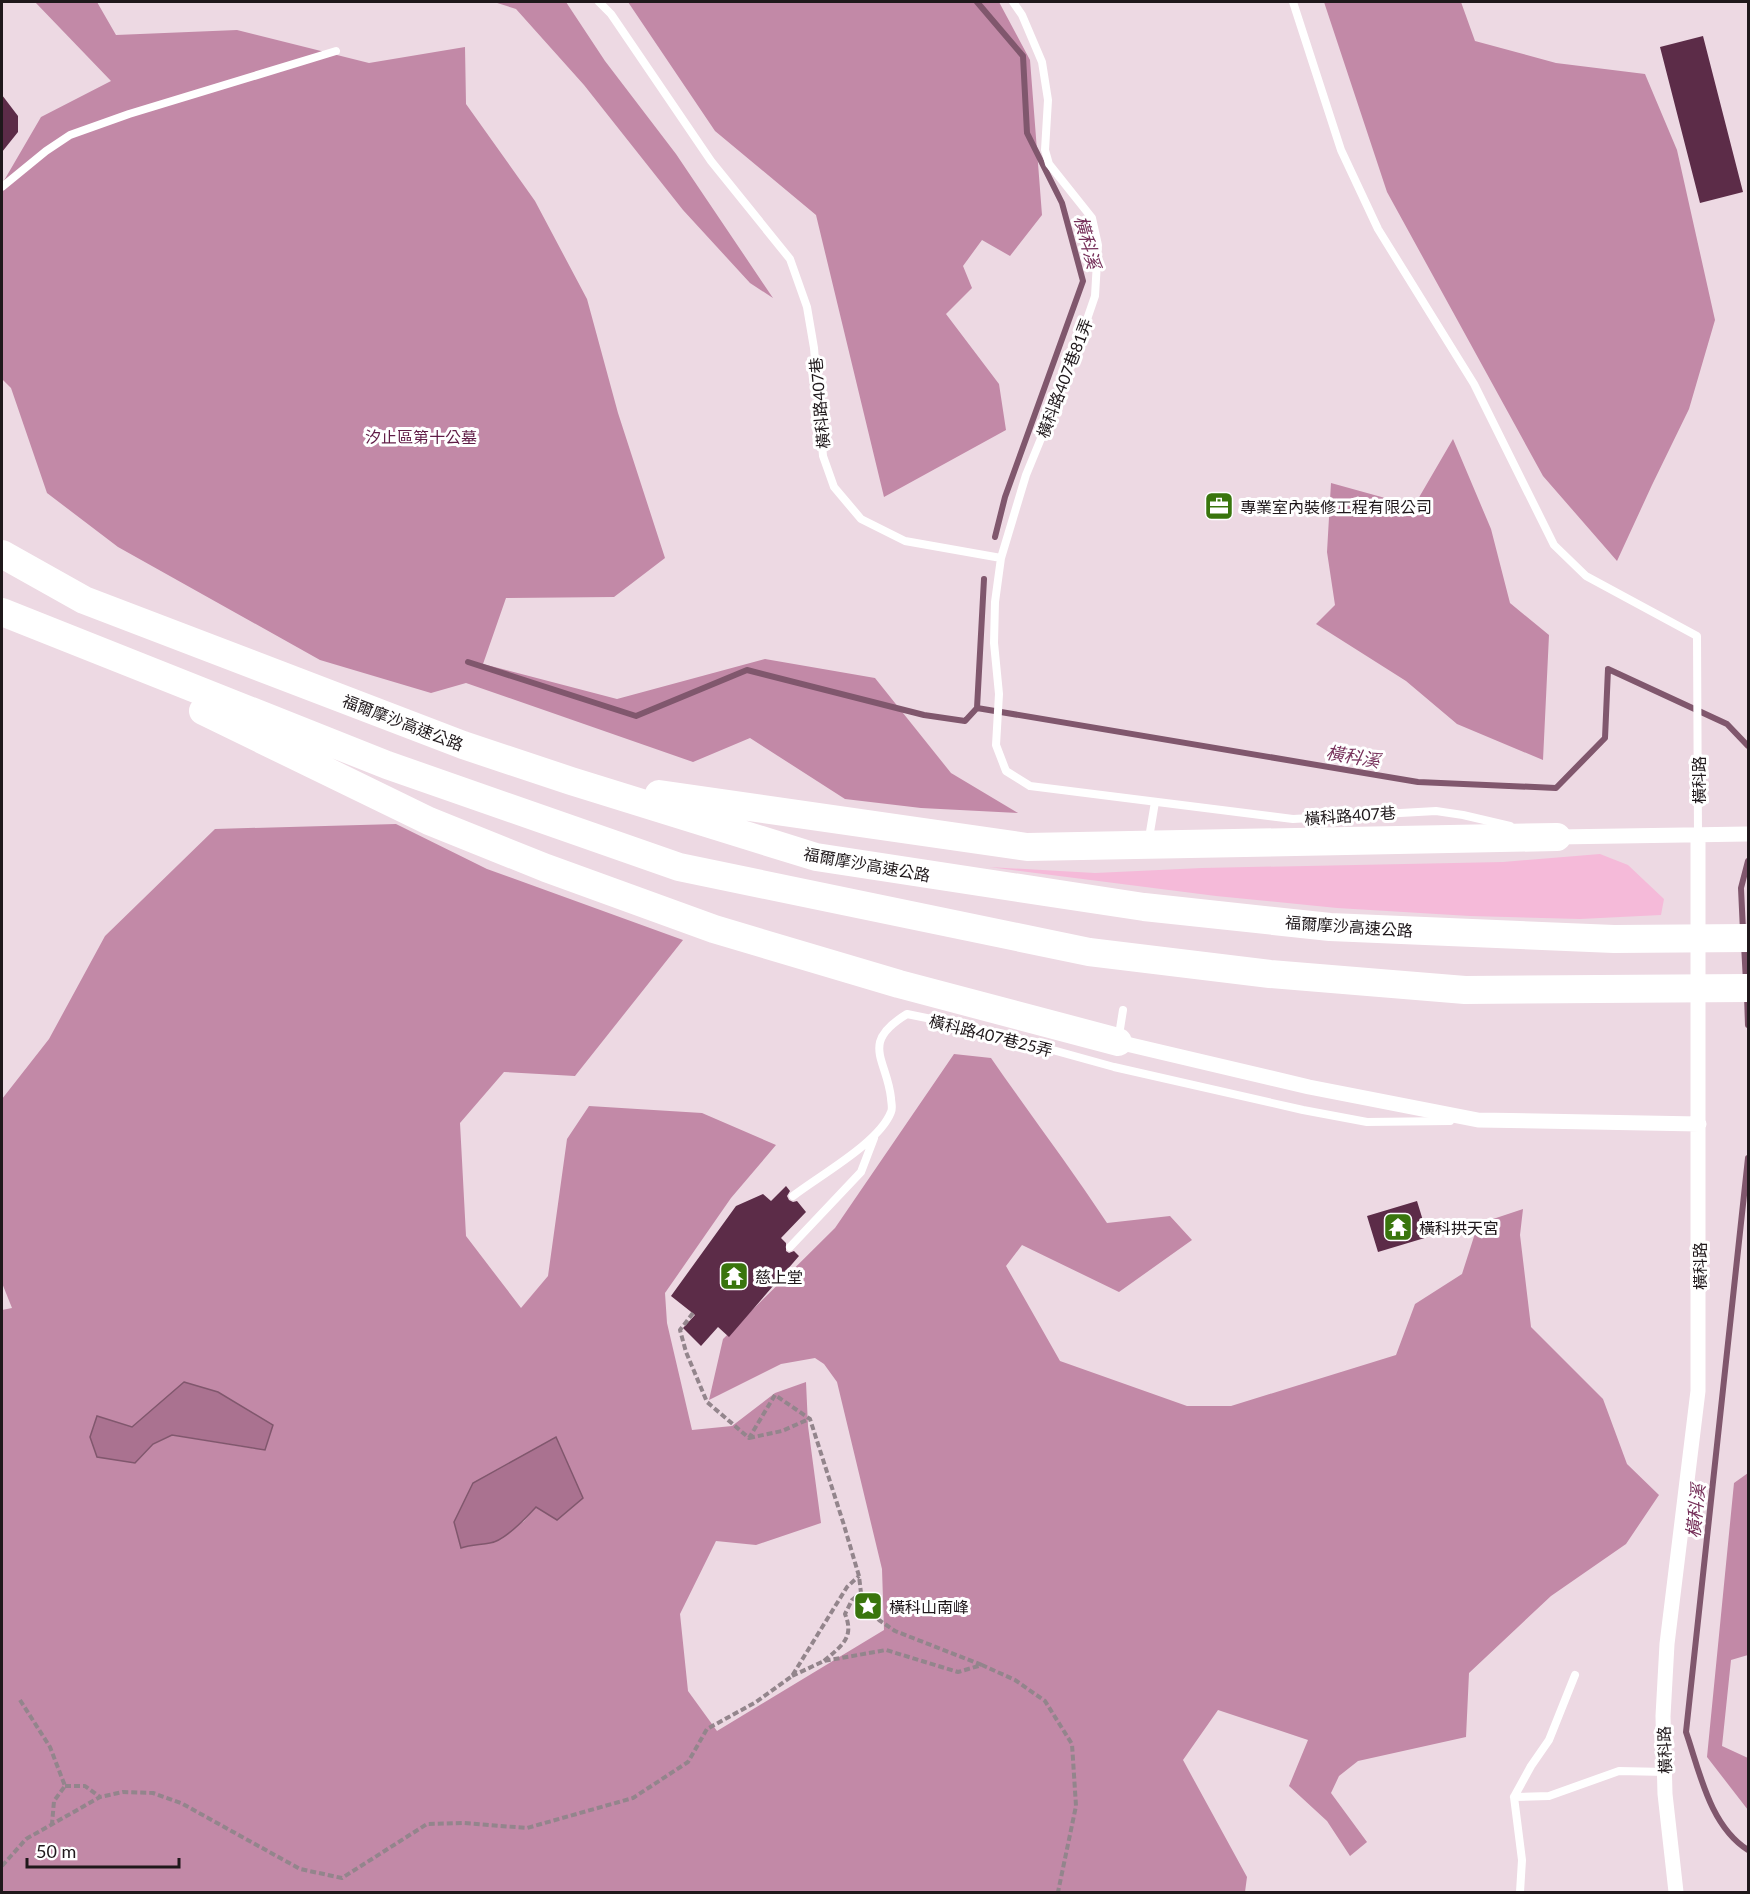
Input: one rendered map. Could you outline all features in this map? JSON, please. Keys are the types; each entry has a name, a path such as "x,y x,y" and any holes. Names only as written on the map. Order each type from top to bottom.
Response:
{"highway":[{"name":"福爾摩沙高速公路","path":"2,554 84,600 463,745 816,857 1144,907 1330,927 1614,939 1749,938"},
{"path":"2,612 387,765 679,867 1089,952 1270,974 1465,990 1749,988"},
{"path":"2,612 429,821 546,868 725,932 899,984 1116,1054"},
{"path":"571,781 1028,847 1557,837"}],"street":[{"path":"1557,837 1698,834 1749,827"},
{"path":"1725,831 1749,834"},
{"name":"橫科路","path":"1676,1893 1665,1794 1663,1716 1667,1644 1698,1391 1698,834"},
{"path":"1116,1054 1478,1120 1699,1124"}],"lane":[{"name":"橫科路407巷","path":"599,2 611,14 711,161 790,259 807,307 814,348 823,456 834,486 861,519 905,541 1001,558"},
{"name":"橫科路407巷81弄","path":"1006,771 996,745 998,700 994,643 995,602 1001,558 1026,475 1072,363 1095,296 1098,264 1098,245 1092,218 1047,157 1045,150 1048,100 1042,62 1022,15 1013,2"},
{"name":"橫科路","path":"1293,2 1341,150 1378,229 1474,384 1554,545 1586,576 1697,636 1698,834"},
{"path":"2,187 46,151 70,135 129,114 336,51"},
{"name":"橫科路407巷","path":"1006,771 1030,786 1155,802 1310,819 1402,812 1436,812 1462,815 1515,827"},
{"path":"1150,832 1155,802"},
{"path":"1526,829 1557,837"},
{"path":"1123,1010 1116,1054 1303,1110 1367,1122 1478,1120"},
{"name":"橫科路407巷25弄","path":"793,1196 833,1169 874,1136 892,1111 890,1093 878,1054 881,1040 894,1022 907,1014 1116,1054"},
{"path":"790,1247 861,1172 874,1136"},
{"path":"1520,1893 1522,1860 1514,1797 1549,1740 1575,1676"},
{"path":"1514,1797 1549,1796 1619,1771 1665,1772"}],"path":[{"path":"693,1313 680,1330 686,1352 707,1402 749,1438"},
{"path":"749,1438 775,1395 810,1419 859,1576 861,1593 879,1620 895,1631 1015,1680 1045,1701 1072,1744 1076,1806 1058,1893"},
{"path":"749,1438 782,1431 810,1419"},
{"path":"792,1676 848,1587 859,1576"},
{"path":"824,1661 848,1636 850,1625 845,1614 852,1600 861,1593"},
{"path":"2,1866 26,1839 100,1797 123,1792 153,1793 181,1803 300,1869 342,1878 427,1824 464,1823 527,1828 633,1798 688,1761 707,1729 756,1702 792,1676 824,1661 886,1650 958,1672 982,1665"},
{"path":"20,1700 50,1747 65,1786"},
{"path":"65,1786 85,1786 100,1797"},
{"path":"52,1825 54,1801 65,1786"}],"shaded area":[{"path":"1600,854 1628,865 1664,899 1661,915 1580,919 1470,916 1337,908 1216,896 989,867 1095,873 1202,868 1503,862"},
{"path":"184,1382 218,1392 273,1425 265,1450 172,1435 153,1444 135,1463 97,1457 90,1437 97,1416 132,1427"},
{"path":"556,1437 583,1498 557,1520 536,1507 502,1538 490,1543 461,1548 454,1522 473,1483"}],"green space":[{"name":"汐止區第十公墓","path":"35,2 97,2 116,35 237,30 369,63 465,47 466,104 535,201 587,299 618,413 665,558 614,597 506,598 483,664 617,699 765,659 875,678 951,773 1018,813 921,808 845,799 750,738 693,762 466,683 431,693 320,660 118,547 47,493 11,388 2,379 2,184 41,117 111,81"},
{"path":"494,2 566,2 605,61 676,154 773,298 750,283 683,210 584,85 516,9"},
{"path":"628,2 999,2 1030,60 1042,215 1010,256 982,240 963,266 972,288 946,314 999,384 1006,430 884,497 816,215 715,131"},
{"path":"1324,2 1461,2 1475,41 1556,63 1645,74 1677,150 1715,320 1689,409 1617,561 1543,476 1387,192"},
{"path":"1453,439 1491,529 1510,603 1549,635 1543,760 1457,724 1406,681 1316,624 1335,605 1327,552 1331,483 1414,506"},
{"path":"396,824 487,869 683,940 575,1076 504,1072 460,1123 466,1236 521,1308 548,1276 567,1139 589,1106 702,1113 776,1145 731,1198 665,1293 667,1323 692,1430 732,1426 775,1393 806,1382 808,1426 821,1523 756,1545 716,1541 680,1614 688,1691 717,1731 884,1630 882,1569 837,1382 824,1364 815,1358 781,1364 709,1400 723,1339 835,1228 954,1054 991,1058 1107,1223 1170,1216 1192,1240 1119,1292 1022,1245 1006,1266 1060,1361 1187,1406 1231,1406 1396,1355 1415,1304 1462,1274 1478,1224 1523,1209 1520,1235 1531,1327 1603,1399 1627,1464 1659,1495 1626,1544 1551,1596 1469,1673 1466,1737 1358,1761 1339,1776 1331,1793 1367,1842 1350,1856 1327,1821 1289,1786 1308,1740 1218,1710 1183,1760 1247,1877 1245,1892 2,1892 2,1310 12,1308 2,1283 2,1099 49,1039 105,936 215,829","holes":["97,1416 132,1427 264,1450 172,1435 153,1444 135,1463","556,1437 536,1507 524,1521 493,1543 470,1544"]},
{"path":"1748,1473 1748,1655 1731,1660 1722,1746 1748,1758 1748,1810 1707,1757 1734,1483"}],"building":[{"path":"1703,36 1743,192 1700,203 1660,47"},
{"path":"2,95 18,116 18,132 2,152"},
{"name":"慈上堂","path":"786,1186 790,1191 787,1196 789,1200 797,1201 806,1212 781,1238 786,1243 786,1251 789,1253 794,1251 799,1256 729,1337 718,1327 701,1346 683,1328 695,1315 671,1296 736,1206 763,1194 771,1201"},
{"name":"橫科拱天宮","path":"1417,1201 1428,1237 1378,1252 1367,1216"}],"waterway":[{"name":"橫科溪","path":"977,2 1023,56 1027,133 1062,203 1083,281 1005,497 995,537"},
{"name":"橫科溪","path":"984,579 977,708 1418,782 1556,788 1605,738 1608,669 1727,724 1748,746"},
{"path":"468,662 636,716 747,670 924,715 965,721 977,708"},
{"name":"橫科溪","path":"1743,931 1741,888 1748,861"},
{"name":"橫科溪","path":"1744,944 1746,982"},
{"name":"橫科溪","path":"1747,995 1748,1025"},
{"name":"橫科溪","path":"1748,1158 1686,1732 1715,1813 1735,1840 1748,1850"}],"place":[{"name":"專業室內裝修工程有限公司","path":"1219,506"},
{"name":"橫科拱天宮","path":"1398,1227"},
{"name":"慈上堂","path":"734,1276"},
{"name":"橫科山南峰","path":"868,1606"}]}
